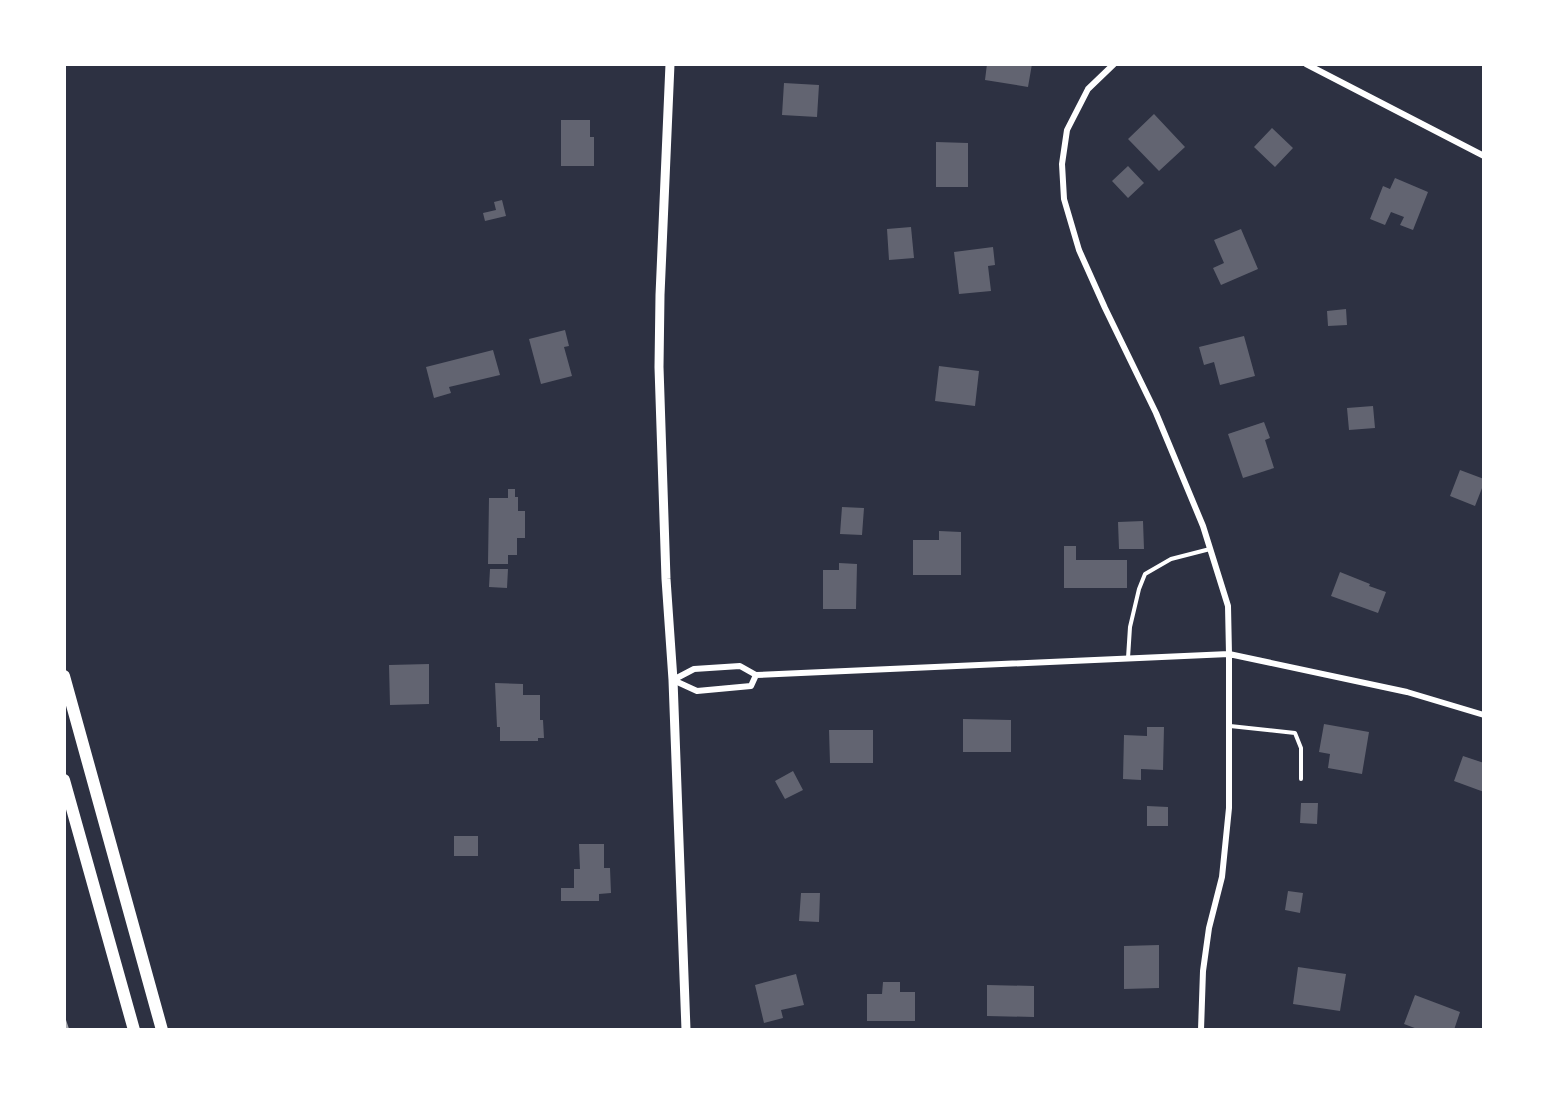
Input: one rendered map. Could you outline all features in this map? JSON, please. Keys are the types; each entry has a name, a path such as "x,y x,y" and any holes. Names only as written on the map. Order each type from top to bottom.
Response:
{"main road":[{"path":"64,676 162,1029"},
{"path":"64,780 134,1029"}],"street":[{"path":"670,64 659,368 686,1029"},
{"path":"1114,64 1088,89 1067,130 1062,164 1064,199 1078,250 1156,413 1203,526 1228,606 1229,808 1222,877 1207,939 1203,971 1201,1029"},
{"path":"1306,64 1484,156"},
{"path":"673,680 694,669 740,666 756,675 1229,654 1407,692 1484,716"},
{"path":"673,680 698,691 751,686 756,675"}],"lane":[{"path":"1128,659 1130,627 1138,590 1145,574 1171,559 1210,549"},
{"path":"1229,726 1295,733 1301,748 1301,779"}],"building":[{"path":"987,64 1032,64 1028,87 985,80"},
{"path":"784,83 819,85 817,117 782,115"},
{"path":"1154,114 1185,147 1159,171 1128,139"},
{"path":"561,120 590,120 590,137 594,137 594,166 561,166"},
{"path":"1272,128 1293,148 1275,167 1254,147"},
{"path":"936,142 968,143 968,187 936,187"},
{"path":"1128,166 1144,183 1128,198 1112,181"},
{"path":"1395,178 1428,192 1413,230 1400,225 1404,217 1391,212 1385,225 1370,219 1383,186 1390,189"},
{"path":"502,200 506,216 485,221 483,213 496,210 494,202"},
{"path":"911,227 914,258 889,260 887,229"},
{"path":"1241,229 1258,269 1221,285 1213,268 1224,263 1214,240"},
{"path":"993,247 995,265 988,266 991,291 959,294 954,252"},
{"path":"1346,309 1347,325 1328,326 1327,311"},
{"path":"565,330 569,346 564,347 572,376 541,384 529,339"},
{"path":"1244,336 1255,376 1220,385 1214,362 1204,365 1199,347"},
{"path":"493,350 500,375 449,387 451,393 434,398 426,367"},
{"path":"939,366 979,371 975,406 935,401"},
{"path":"1373,406 1375,428 1349,430 1347,408"},
{"path":"1264,422 1270,438 1265,440 1274,468 1243,478 1228,434"},
{"path":"1460,470 1484,479 1475,506 1450,496"},
{"path":"508,489 515,489 515,497 518,497 518,511 525,511 525,538 517,538 517,555 508,555 508,564 488,564 489,498 508,498"},
{"path":"842,507 864,508 862,535 840,534"},
{"path":"1143,521 1144,549 1119,549 1118,522"},
{"path":"939,531 961,532 961,575 913,575 913,540 939,540"},
{"path":"1064,546 1076,546 1076,560 1127,560 1127,588 1064,588"},
{"path":"839,563 857,564 856,609 823,609 823,570 839,570"},
{"path":"490,569 508,569 507,588 489,587"},
{"path":"1340,572 1386,592 1378,613 1331,596"},
{"path":"429,664 429,704 390,705 389,665"},
{"path":"495,683 523,684 523,695 540,695 540,720 543,720 544,738 538,738 538,741 500,741"},
{"path":"963,719 1011,720 1011,752 963,752"},
{"path":"1324,724 1369,732 1362,774 1328,768 1330,754 1319,752"},
{"path":"1147,727 1164,727 1163,770 1141,769 1141,780 1123,779 1124,735 1147,736"},
{"path":"829,730 873,730 873,763 830,763"},
{"path":"1463,756 1484,763 1484,792 1454,781"},
{"path":"793,771 803,790 785,799 775,781"},
{"path":"1301,803 1318,803 1317,824 1300,823"},
{"path":"1147,806 1168,807 1168,826 1147,826"},
{"path":"454,836 478,836 478,856 454,856"},
{"path":"579,844 604,844 604,868 610,868 611,893 599,894 599,901 561,901 561,888 574,888 574,869 580,869"},
{"path":"1288,891 1303,893 1300,913 1285,910"},
{"path":"801,893 820,893 819,922 799,921"},
{"path":"1159,945 1159,988 1124,989 1124,946"},
{"path":"1298,967 1346,974 1340,1011 1293,1004"},
{"path":"796,974 804,1005 781,1010 783,1018 764,1023 755,985"},
{"path":"883,982 900,982 900,992 915,992 915,1021 867,1021 867,994 882,994"},
{"path":"987,985 1034,986 1034,1017 987,1016"},
{"path":"1415,995 1460,1012 1454,1030 1420,1030 1404,1024"}],"railway":[{"path":"64,1021 67,1030"}]}
